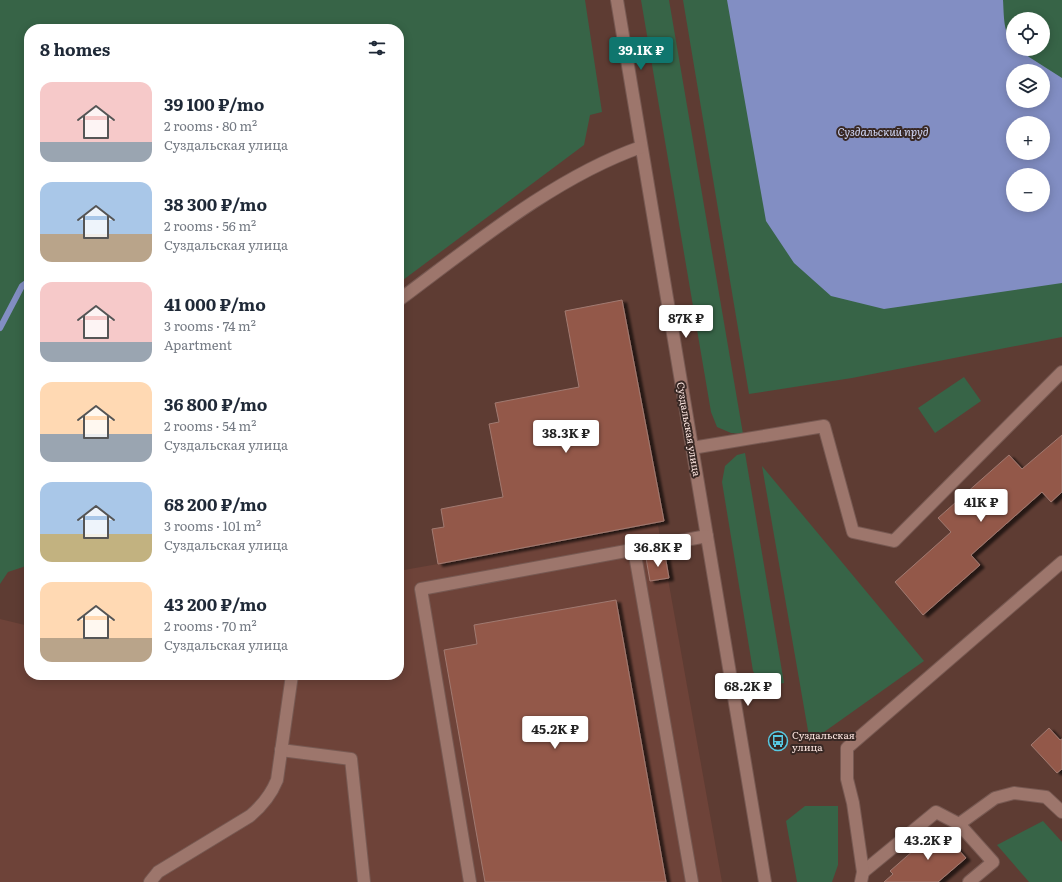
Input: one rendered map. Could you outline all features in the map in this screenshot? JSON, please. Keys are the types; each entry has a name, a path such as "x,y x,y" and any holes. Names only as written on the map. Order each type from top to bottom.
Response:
{"street":[{"name":"Суздальская улица","path":"617,0 765,882"},
{"path":"404,296 505,222 577,176 615,156 642,147"},
{"path":"692,448 824,426 853,532 894,541 1062,372"},
{"path":"470,882 421,589 707,536"},
{"path":"634,549 692,882"},
{"path":"862,877 853,803 847,779 846,748 1062,562"},
{"path":"150,882 158,872 250,816 262,806 271,794 277,780 291,680"},
{"path":"281,750 351,759 364,882"},
{"path":"959,824 995,798 1014,793 1046,797 1062,812"},
{"path":"862,877 936,812 959,824 993,862 969,882"}],"shaded area":[{"path":"658,525 663,555 665,555 722,882 0,882 0,619 24,625 24,680 404,680 404,570"}],"green space":[{"path":"0,0 585,0 602,112 590,115 584,145 404,279 404,24 24,24 24,567 8,572 0,584"},
{"path":"641,0 669,0 743,434 731,433 717,427 711,412"},
{"name":"Суздальский пруд","path":"683,0 1062,0 1062,337 852,378 749,394"},
{"path":"964,377 981,401 935,433 918,408"},
{"path":"745,453 784,683 762,687 753,671 722,482 725,466 737,455"},
{"path":"762,466 924,661 810,742"},
{"path":"805,806 838,806 838,865 832,882 797,882 786,821"},
{"path":"1043,821 1062,842 1062,882 1029,882 997,845"}],"water":[{"name":"Суздальский пруд","path":"727,0 1003,0 1006,29 1006,56 1028,56 1040,64 1006,64 1006,108 1050,108 1050,70 1062,78 1062,283 884,309 831,296 794,263 766,221"}],"building":[{"path":"622,300 664,521 438,564 432,529 444,527 441,509 503,497 489,424 499,422 495,403 579,387 565,311"},
{"path":"1062,435 1062,492 1051,502 1042,492 971,555 980,565 923,615 895,582 951,532 938,518 1009,455 1022,469"},
{"path":"665,555 669,578 650,581 646,558"},
{"path":"616,600 666,882 485,882 444,650 477,644 474,625"},
{"path":"1049,728 1060,740 1062,739 1062,769 1057,773 1031,745"},
{"path":"939,828 966,858 938,882 884,882 893,874 890,871"}],"waterway":[{"path":"0,328 24,285"}],"place":[{"name":"Суздальская улица","path":"778,741"}]}
